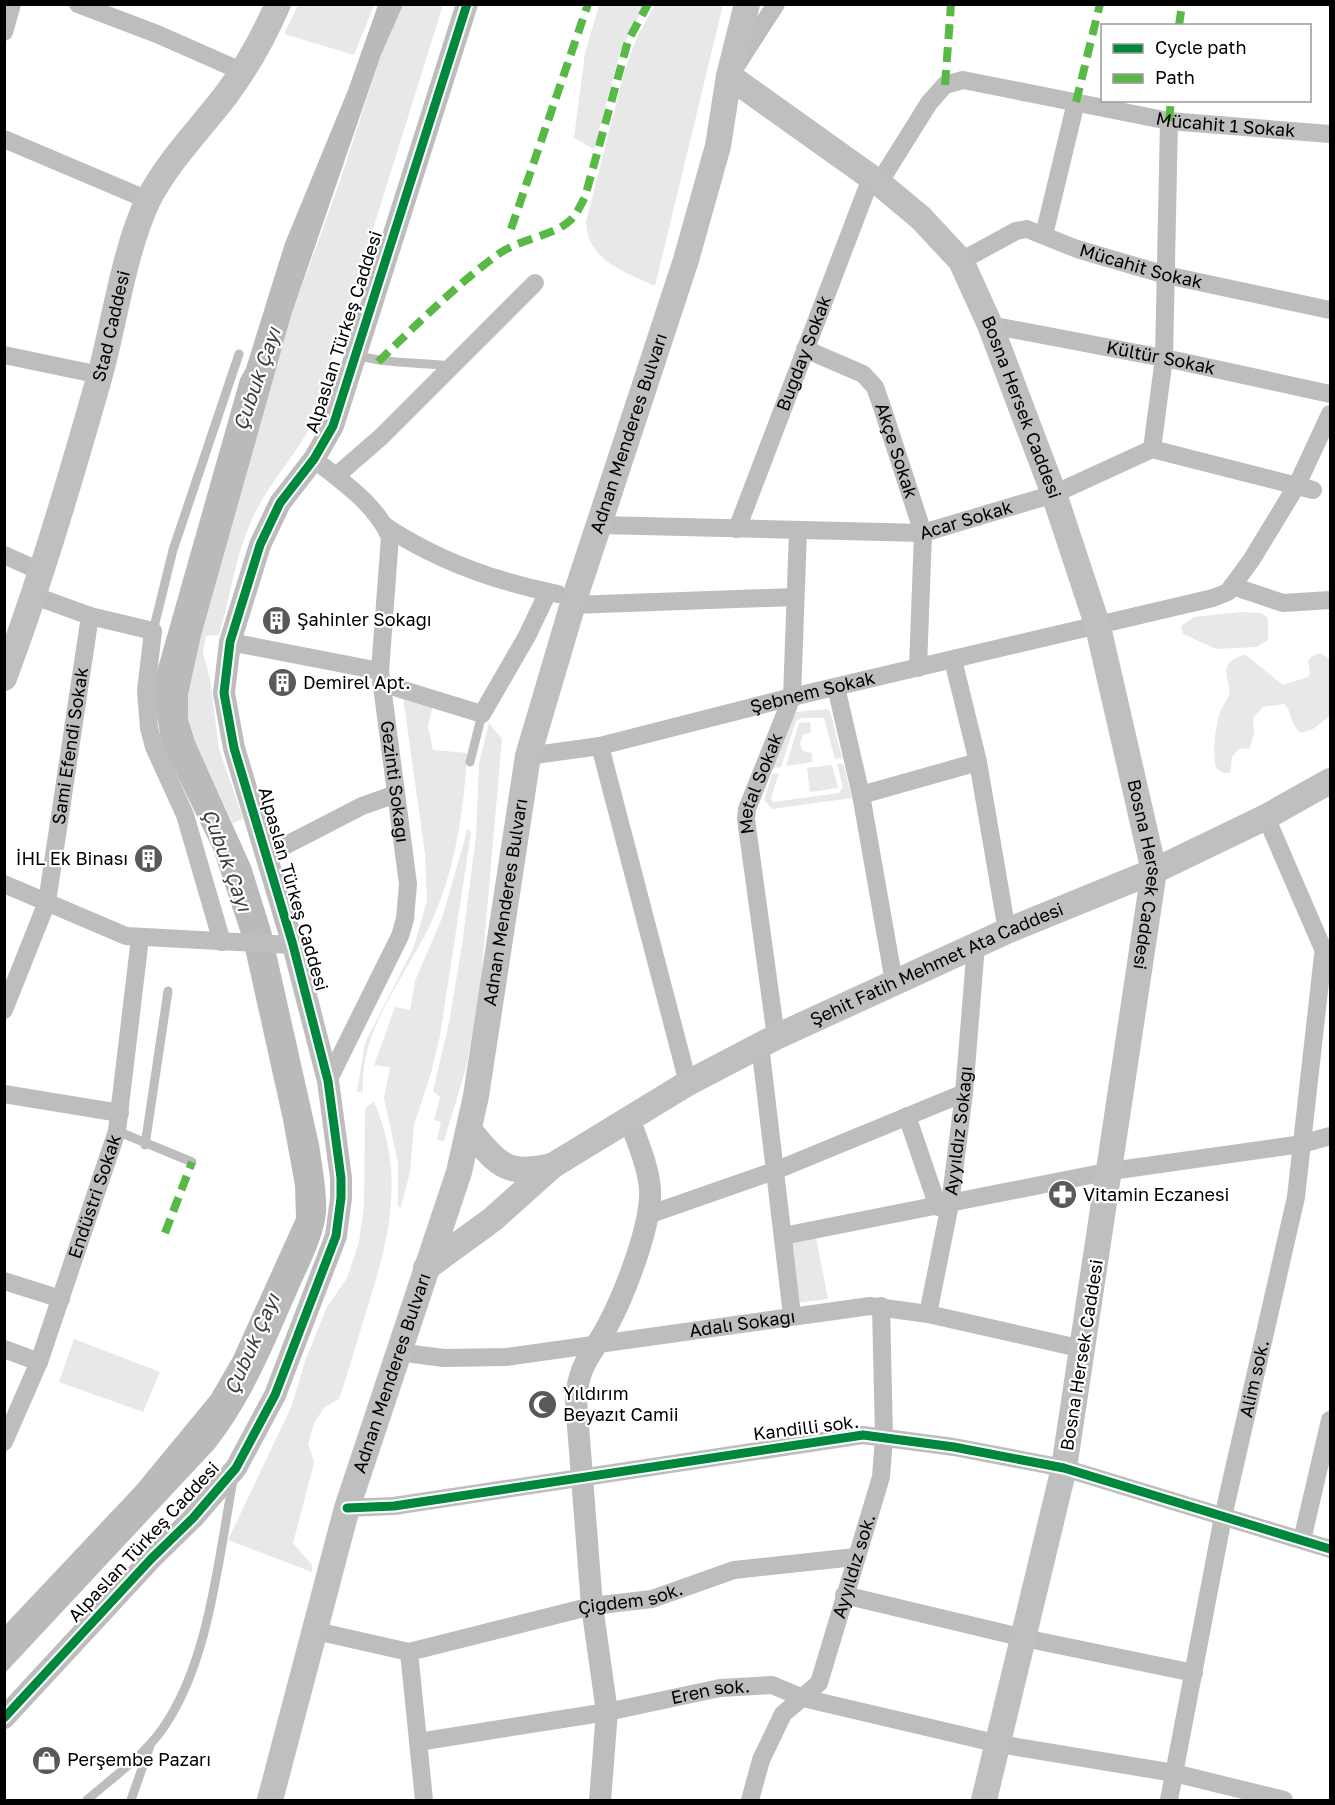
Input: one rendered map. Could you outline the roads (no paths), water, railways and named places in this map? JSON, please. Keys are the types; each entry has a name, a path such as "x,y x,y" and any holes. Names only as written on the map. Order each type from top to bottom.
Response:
{"main road":[{"name":"Stad Caddesi","path":"4,678 38,584 100,375 137,230 148,200 183,146 228,92 266,31 278,4"},
{"name":"Adnan Menderes Bulvarı","path":"270,1800 347,1508 397,1352 451,1200 469,1130 528,756 574,601 686,260 718,146 729,76 747,4"},
{"name":"Bosna Hersek Caddesi","path":"729,76 875,181 921,218 961,261 990,325 1054,494 1098,627 1154,871 1111,1172 1064,1468 984,1800"},
{"name":"Şehit Fatih Mehmet Ata Caddesi","path":"426,1268 493,1219 552,1167 688,1083 768,1041 894,982 1007,931 1154,871 1266,817 1330,781"},
{"name":"Şehit Fatih Mehmet Ata Caddesi","path":"469,1130 499,1165 517,1172 552,1167"}],"street":[{"path":"4,32 12,4"},
{"path":"78,4 157,34 241,71"},
{"name":"Alpaslan Türkeş Caddesi","path":"4,1718 151,1558 193,1518 236,1467 275,1395 336,1236 340,1208 340,1178 328,1081 285,944 267,855 234,748 225,707 225,677 230,642 250,574 269,525 280,503 314,459 333,426 467,4"},
{"path":"729,76 776,4"},
{"name":"Mücahit 1 Sokak","path":"945,85 974,80 1169,121 1330,134"},
{"name":"Buğday Sokak","path":"736,529 805,349 875,181 921,113 945,85"},
{"path":"1044,235 1076,102"},
{"path":"1169,121 1164,358 1152,449 1305,488"},
{"path":"4,139 148,200"},
{"name":"Mücahit Sokak","path":"961,261 1016,231 1027,229 1077,249 1166,275 1330,310"},
{"path":"336,476 381,437 449,366 535,284"},
{"name":"Kültür Sokak","path":"990,325 1164,358 1330,394"},
{"name":"Akçe Sokak","path":"805,349 853,368 863,374 875,387 923,533 918,668"},
{"path":"4,355 100,375"},
{"path":"1330,414 1305,488 1232,586 1283,603 1330,600"},
{"name":"Acar Sokak","path":"600,525 923,533 1054,494 1152,449"},
{"name":"Gezinti Sokağı","path":"314,459 368,504 385,526 390,537 391,553 383,606 381,677 408,874 405,919 400,936 328,1081"},
{"path":"385,526 415,546 441,558 574,601 795,597"},
{"name":"Metal Sokak","path":"792,1315 746,819 747,809 792,697 798,531"},
{"path":"4,555 38,584 90,616 153,631 146,691 149,728 154,747 185,814 222,942"},
{"name":"Şebnem Sokak","path":"528,756 600,746 792,697 1098,627 1213,598 1228,592 1232,586"},
{"path":"230,642 381,677 482,714 527,636 548,592"},
{"name":"Sami Efendi Sokak","path":"4,1010 47,902 90,616"},
{"path":"954,660 978,762 1007,931"},
{"path":"836,687 861,795 894,982"},
{"path":"600,746 688,1083"},
{"path":"861,795 978,762"},
{"path":"267,855 362,806 396,794"},
{"path":"1266,817 1327,961"},
{"path":"4,884 113,931 140,938 285,944"},
{"name":"Endüstri Sokak","path":"4,1442 39,1362 117,1131 140,938"},
{"name":"Ayyıldız Sokağı","path":"928,1314 964,1093 976,945"},
{"name":"Alim sok.","path":"1169,1800 1224,1517 1296,1197 1327,961"},
{"path":"648,1215 777,1170 964,1093"},
{"path":"4,1094 120,1113"},
{"path":"907,1116 944,1205"},
{"path":"600,1800 607,1712 592,1606 576,1400 578,1378 594,1346 607,1328 624,1290 648,1215 650,1186 629,1118"},
{"path":"783,1236 1111,1172 1302,1144 1330,1136"},
{"path":"4,1281 61,1299"},
{"name":"Adalı Sokağı","path":"397,1352 444,1358 483,1358 594,1346 858,1306 881,1306 928,1314 1083,1349"},
{"name":"Ayyıldız sok.","path":"750,1800 761,1760 783,1714 819,1683 855,1557 881,1477 884,1438 881,1306"},
{"path":"4,1349 39,1362"},
{"path":"1302,1540 1330,1420"},
{"name":"Kandilli sok.","path":"347,1508 394,1506 863,1435 954,1447 1064,1468 1330,1549"},
{"name":"Çiğdem sok.","path":"409,1652 592,1606 652,1599 734,1570 855,1557"},
{"path":"844,1595 1024,1638 1194,1673"},
{"path":"316,1631 409,1652 424,1800"},
{"name":"Eren sok.","path":"418,1742 607,1712 720,1688 772,1685 802,1698 999,1744 1174,1773 1284,1800"}],"lane":[{"path":"153,631 172,550 239,354"},
{"path":"354,354 378,362 409,361 449,366"},
{"path":"470,762 482,714"},
{"path":"145,1144 168,991"},
{"path":"117,1131 192,1162"},
{"path":"87,1800 152,1741 176,1708 205,1624 236,1467"},
{"path":"131,1800 152,1741"}],"water":[{"name":"Çubuk Çayı","path":"378,5 403,5 381,55 291,316 201,636 188,695 188,719 195,741 251,866 271,930 319,1144 326,1196 322,1234 251,1393 215,1448 5,1673 4,1626 136,1486 211,1395 233,1357 296,1218 295,1186 283,1120 243,940 213,849 162,745 154,700 155,678 240,379 246,368 285,243 348,90"}],"place":[{"name":"Şahinler Sokağı","path":"276,620"},
{"name":"Demirel Apt.","path":"282,683"},
{"name":"İHL Ek Binası","path":"149,859"},
{"name":"Vitamin Eczanesi","path":"1062,1195"},
{"name":"Yıldırım Beyazıt Camii","path":"542,1404"},
{"name":"Perşembe Pazarı","path":"46,1760"}]}
